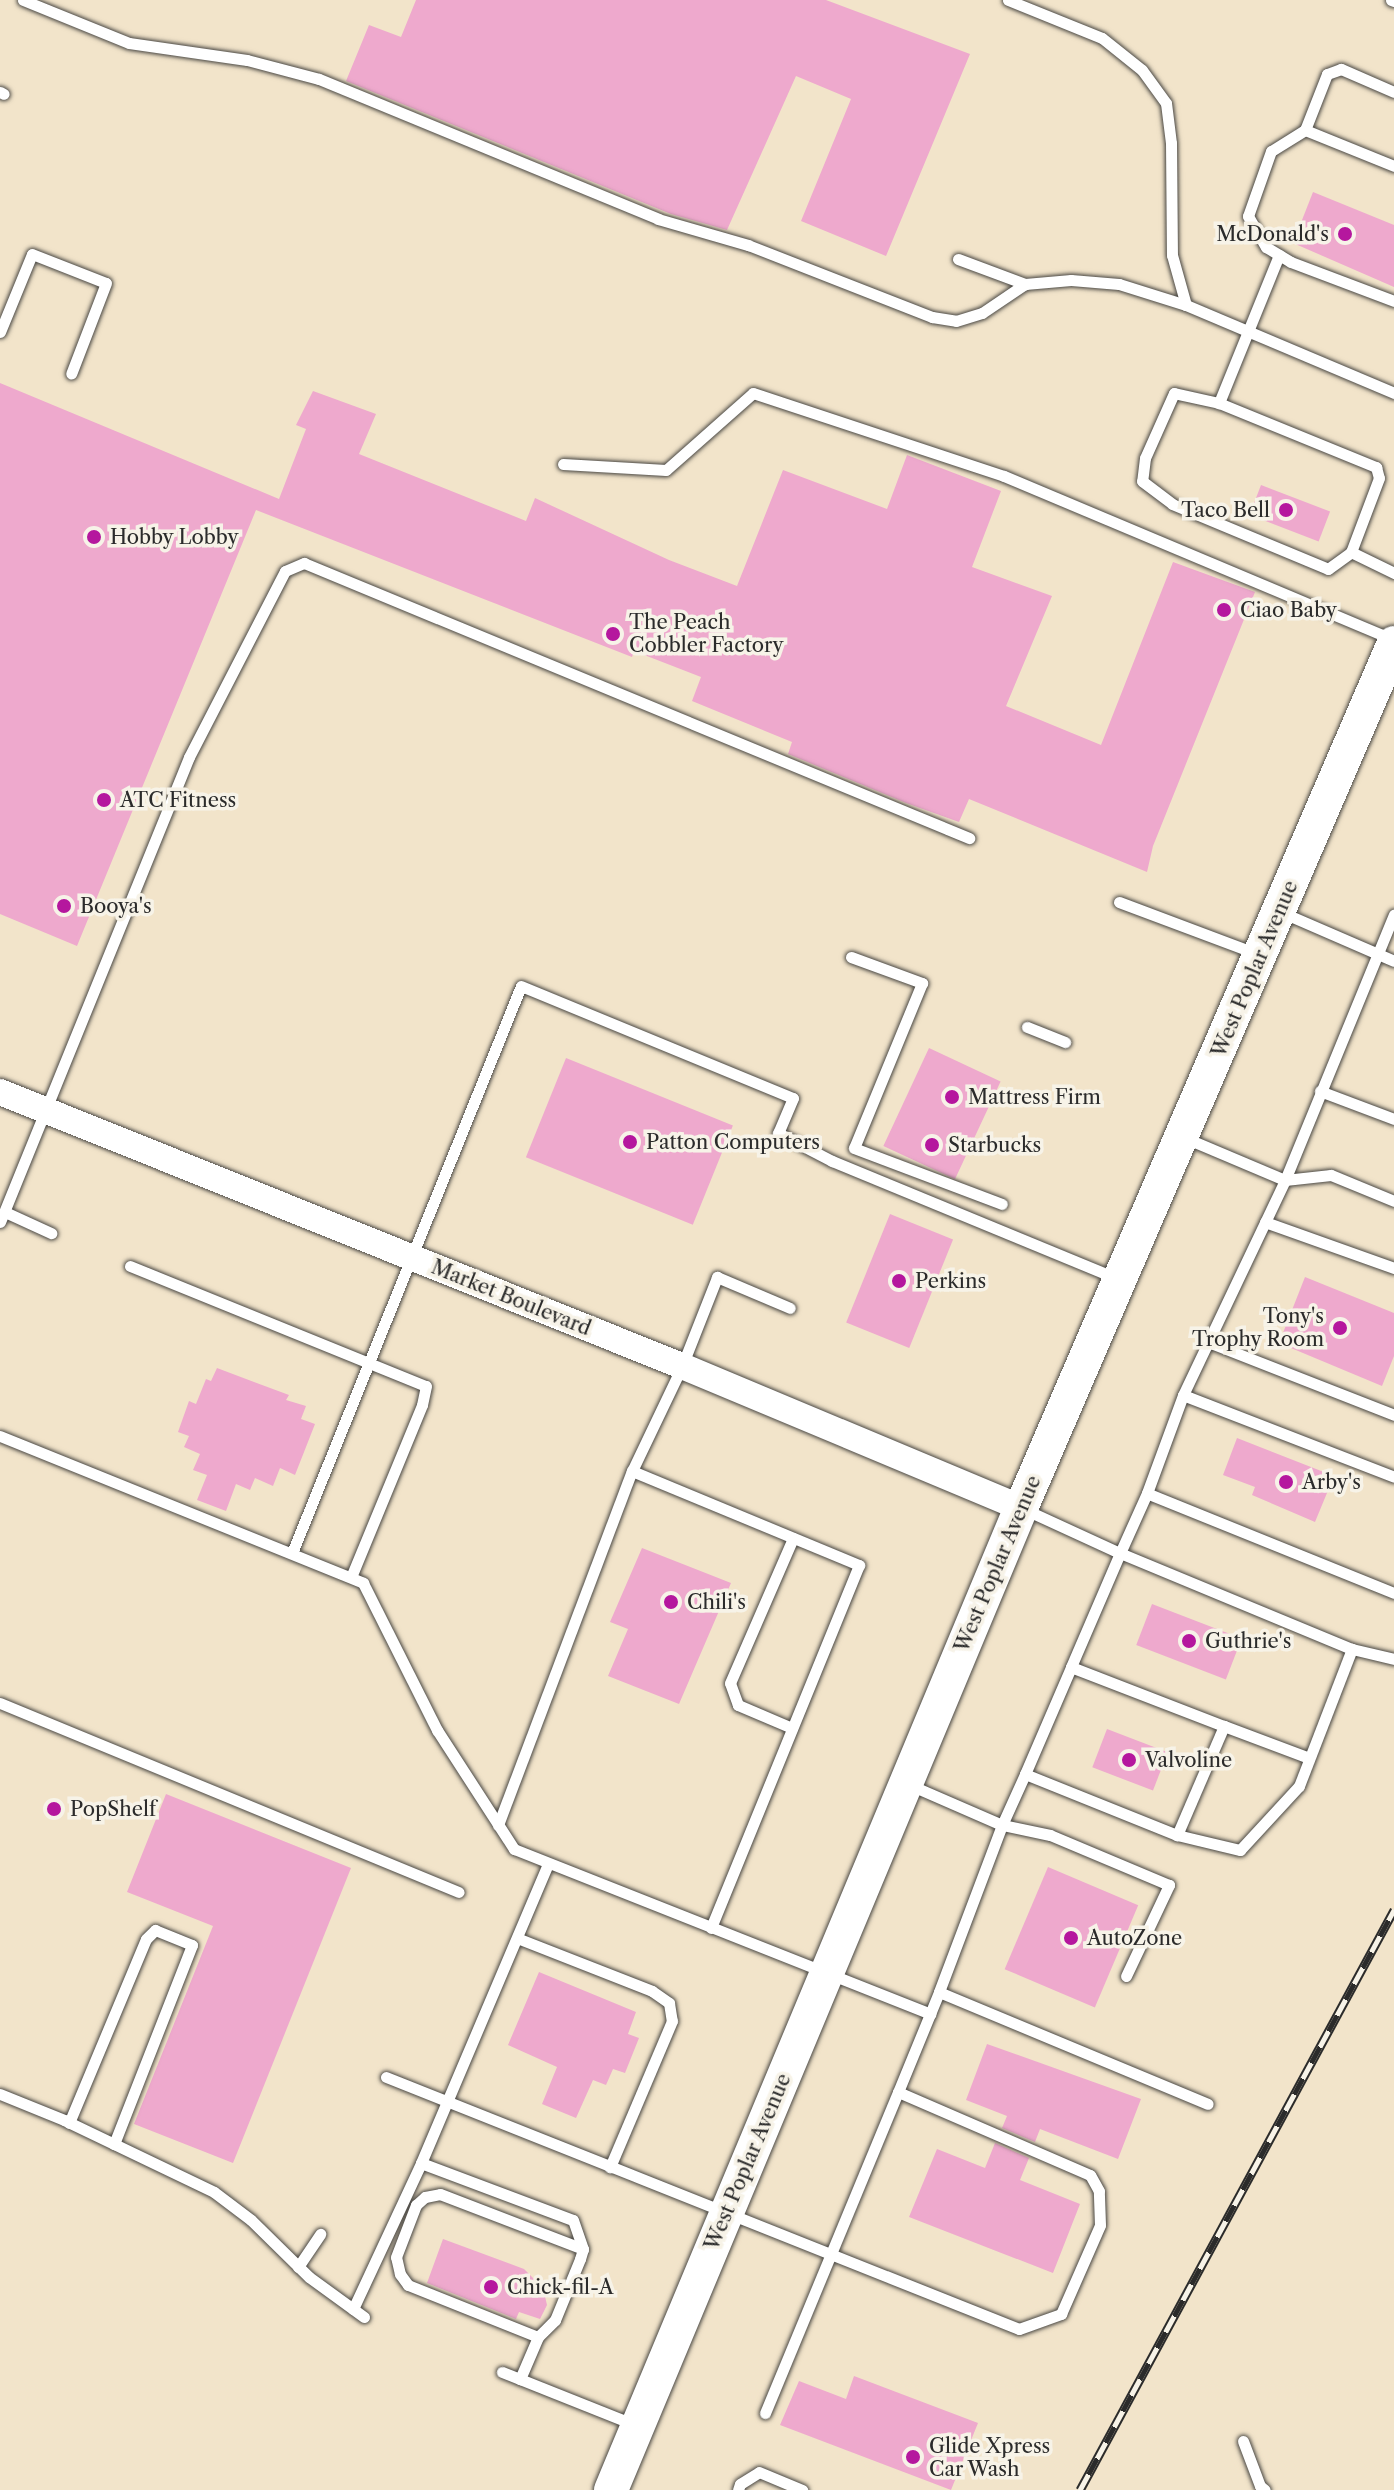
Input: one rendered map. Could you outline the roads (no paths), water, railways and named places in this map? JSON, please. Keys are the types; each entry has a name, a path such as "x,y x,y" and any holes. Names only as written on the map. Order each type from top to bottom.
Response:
{"main road":[{"name":"West Poplar Avenue","path":"611,2490 1021,1508 1394,641"}],"street":[{"name":"Market Boulevard","path":"0,1092 682,1366 1021,1508"}],"lane":[{"path":"23,0 129,43 247,60 319,79 658,219 748,245 932,317 956,321 982,313 1025,284"},
{"path":"1008,0 1102,38 1142,70 1166,103 1171,143 1172,255 1186,305"},
{"path":"1394,92 1341,69 1327,74 1305,130 1271,151 1248,216 1266,247 1279,255 1394,301"},
{"path":"1305,130 1394,166"},
{"path":"0,332 32,254 106,283 71,374"},
{"path":"1219,403 1279,255"},
{"path":"958,259 1025,284 1071,280 1119,284 1186,305 1394,393"},
{"path":"563,464 666,470 753,393 1004,476 1394,641"},
{"path":"1174,393 1219,403 1376,467 1379,478 1351,552 1328,569 1172,504 1142,481 1145,458 1174,393"},
{"path":"1351,552 1394,573"},
{"path":"51,1233 2,1217 189,757 285,571 304,563 969,838"},
{"path":"1119,902 1261,956"},
{"path":"1280,912 1394,961"},
{"path":"765,2413 939,1992 1002,1825 1147,1493 1183,1395 1285,1180 1394,914"},
{"path":"851,957 922,983 854,1148 1002,1204"},
{"path":"292,1553 521,986 793,1098 778,1133 832,1161 1120,1280"},
{"path":"1027,1027 1065,1042"},
{"path":"1320,1091 1394,1119"},
{"path":"1182,1137 1285,1180 1331,1175 1394,1201"},
{"path":"1265,1222 1394,1268"},
{"path":"130,1266 426,1386 422,1405 351,1577"},
{"path":"498,1825 632,1471 682,1366 717,1277 790,1308"},
{"path":"1208,1342 1394,1415"},
{"path":"1183,1395 1394,1477"},
{"path":"0,1436 363,1583 437,1730 514,1849 930,2014"},
{"path":"632,1471 859,1565 711,1928"},
{"path":"1147,1493 1394,1593"},
{"path":"1021,1508 1120,1553 1352,1649 1393,1657"},
{"path":"792,1728 738,1705 730,1683 793,1538"},
{"path":"1025,1774 1177,1835 1240,1850 1299,1786 1352,1649"},
{"path":"1071,1667 1309,1758"},
{"path":"0,1703 459,1892"},
{"path":"1177,1835 1224,1726"},
{"path":"906,1783 1002,1825 1050,1835 1169,1885 1126,1976"},
{"path":"353,2309 421,2163 548,1864"},
{"path":"69,2123 146,1939 155,1930 192,1945 114,2144"},
{"path":"517,1938 652,1991 669,2003 672,2021 610,2167"},
{"path":"939,1992 1208,2104"},
{"path":"386,2077 1019,2329 1061,2314 1100,2225 1099,2191 1090,2175 898,2092"},
{"path":"0,2094 214,2192 251,2220 298,2267 364,2317"},
{"path":"421,2163 573,2220 583,2249 555,2320 538,2337 520,2379"},
{"path":"538,2337 408,2285 400,2274 396,2257 416,2205 425,2197 440,2194 583,2249"},
{"path":"298,2267 320,2234"},
{"path":"502,2372 638,2426"},
{"path":"1243,2441 1260,2486 1265,2490"},
{"path":"738,2490 740,2484 759,2472 802,2490"}],"railway":[{"path":"1080,2490 1394,1910"}],"place":[{"name":"McDonald's","path":"1345,234"},
{"name":"Taco Bell","path":"1286,510"},
{"name":"Hobby Lobby","path":"94,537"},
{"name":"Ciao Baby","path":"1224,610"},
{"name":"The Peach Cobbler Factory","path":"613,634"},
{"name":"ATC Fitness","path":"104,800"},
{"name":"Booya's","path":"64,906"},
{"name":"Mattress Firm","path":"952,1097"},
{"name":"Patton Computers","path":"630,1142"},
{"name":"Starbucks","path":"932,1145"},
{"name":"Perkins","path":"899,1281"},
{"name":"Tony's Trophy Room","path":"1340,1328"},
{"name":"Arby's","path":"1286,1482"},
{"name":"Chili's","path":"671,1602"},
{"name":"Guthrie's","path":"1189,1641"},
{"name":"Valvoline","path":"1129,1760"},
{"name":"PopShelf","path":"54,1809"},
{"name":"AutoZone","path":"1071,1938"},
{"name":"Chick-fil-A","path":"491,2287"},
{"name":"Glide Xpress Car Wash","path":"913,2457"}]}
